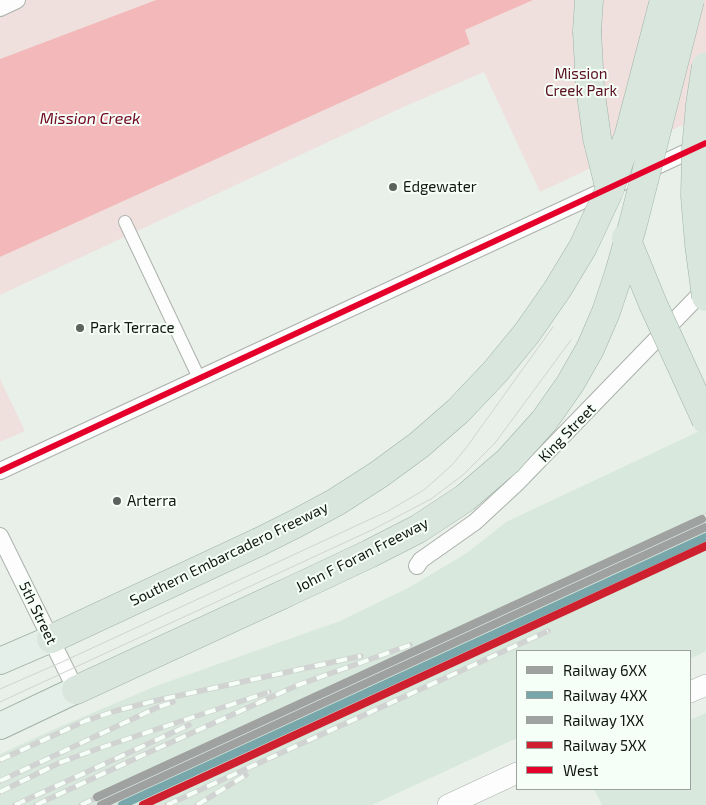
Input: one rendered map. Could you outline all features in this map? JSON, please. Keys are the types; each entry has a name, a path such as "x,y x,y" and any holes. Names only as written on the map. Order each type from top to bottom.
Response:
{"highway":[{"path":"589,0 590,86 597,138 612,196 630,249 653,304 706,420"},
{"name":"Southern Embarcadero Freeway","path":"51,639 259,542 336,502 378,475 419,445 458,411 495,372 527,333 583,248 609,191 629,134 664,0"},
{"name":"John F Foran Freeway","path":"76,690 284,594 418,529 465,498 508,461 544,421 570,384 590,349 606,312 633,224 690,0"},
{"path":"706,66 699,114 695,196 698,244 706,296"}],"main road":[{"path":"0,661 51,639"},
{"path":"0,726 76,690"}],"street":[{"path":"0,8 17,0"},
{"path":"0,471 706,143"},
{"path":"125,222 199,378"},
{"name":"King Street","path":"417,566 422,560 475,522 516,484 706,288"},
{"name":"5th Street","path":"0,536 76,690"},
{"path":"448,805 516,773"}],"shaded area":[{"path":"706,428 706,651 691,658 691,650 516,650 516,738 372,805 0,805 0,754 156,686 340,621 408,588 467,553 506,522"},
{"path":"706,713 706,805 602,805 594,790 691,790 691,720"}],"green space":[{"path":"0,0 156,0 0,59"},
{"name":"Mission Creek Park","path":"533,0 706,0 706,114 540,192 484,72 399,109 0,295 0,257 470,44 465,30"},
{"path":"0,379 25,431 0,442"}],"water":[{"name":"Mission Creek","path":"156,0 533,0 465,30 470,44 0,257 0,59"}],"tram line":[{"path":"0,689 388,511 424,490 452,465 466,448 553,327"},
{"path":"0,702 374,529 431,499 463,475 495,443 571,340"}],"railway":[{"path":"81,805 706,516"},
{"path":"167,805 548,631"},
{"path":"36,805 298,685 410,645"},
{"path":"0,760 85,721 115,711 361,656"},
{"path":"0,792 59,763 269,692"},
{"path":"0,781 156,708 173,702"},
{"path":"15,805 189,725"},
{"path":"197,805 246,775"}],"rail line":[{"name":"1XX","path":"97,797 702,519"},
{"name":"6XX","path":"101,805 706,527"},
{"name":"4XX","path":"122,805 706,537"},
{"name":"5XX","path":"143,805 706,546"}],"transit line":[{"name":"West","path":"0,471 706,143"}],"place":[{"name":"Edgewater","path":"393,187"},
{"name":"Park Terrace","path":"80,328"},
{"name":"Arterra","path":"117,501"}]}
